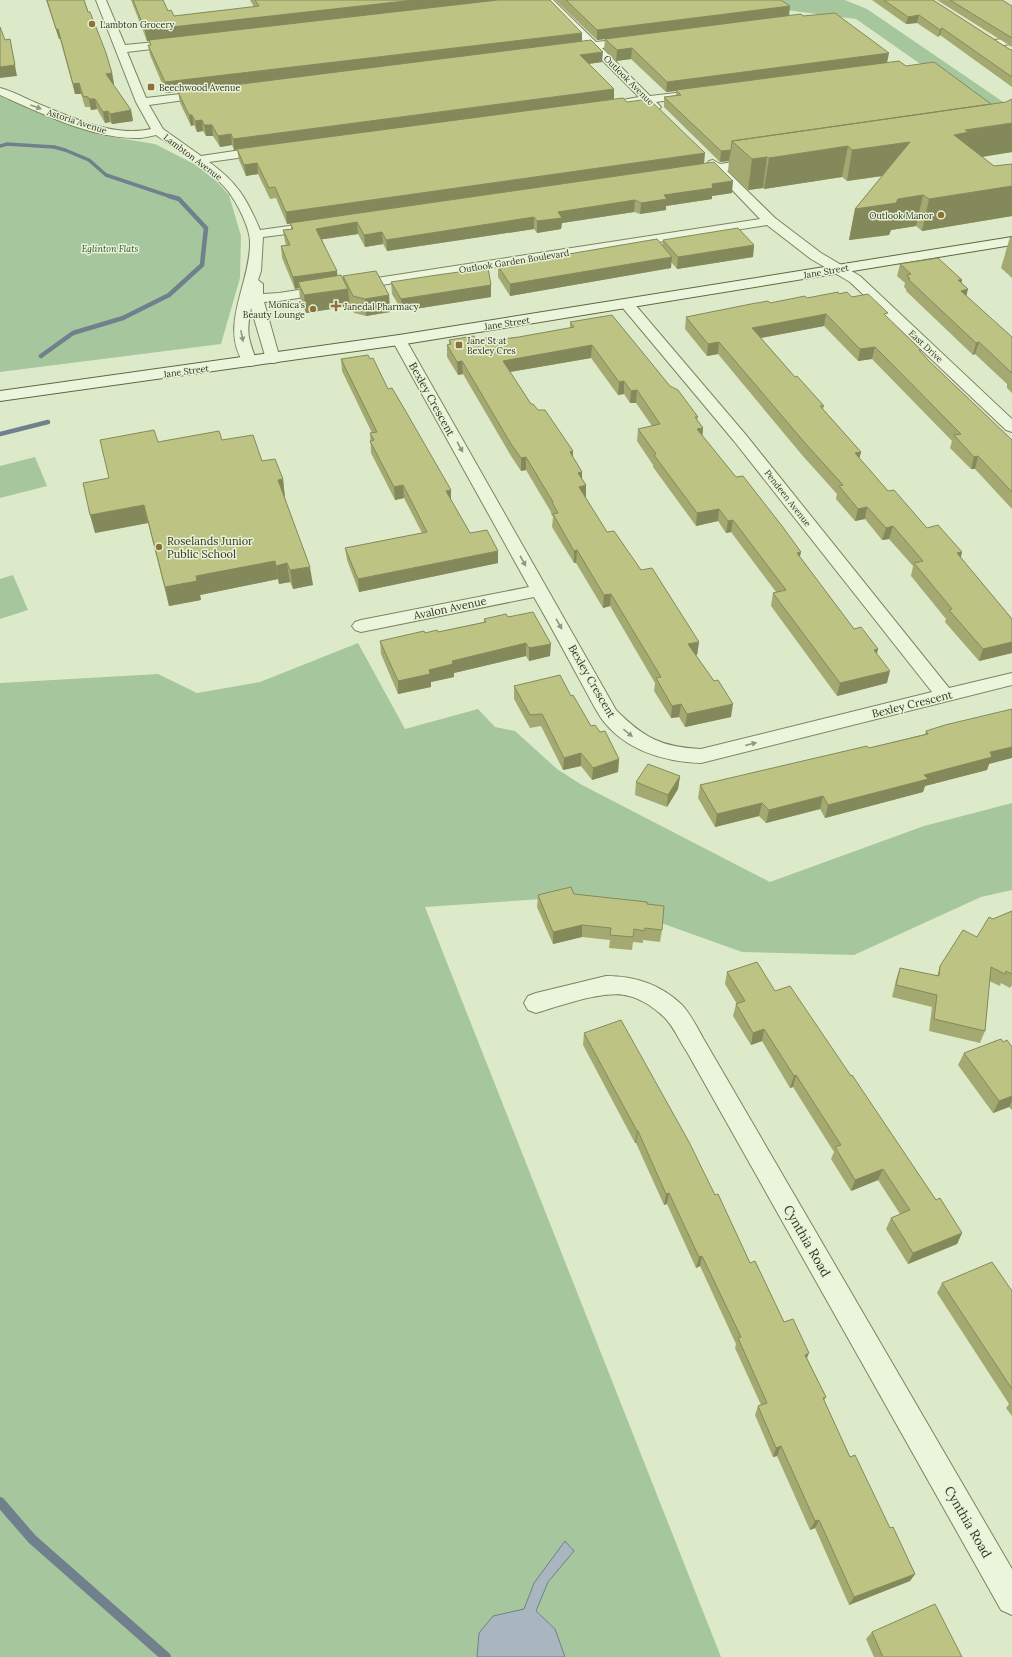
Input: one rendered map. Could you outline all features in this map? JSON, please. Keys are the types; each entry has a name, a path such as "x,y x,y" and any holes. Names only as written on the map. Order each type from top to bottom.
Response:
{"main road":[{"name":"Jane Street","path":"0,396 273,359 399,340 1012,241"}],"street":[{"name":"Lambton Avenue","path":"101,0 142,102 158,131 198,160 232,188 243,205 256,234 257,244 254,271 246,298 240,329 250,362"},
{"name":"Outlook Avenue","path":"545,0 595,46 664,115"},
{"path":"558,51 646,40"},
{"path":"121,49 186,41"},
{"path":"1006,50 991,41 1012,41"},
{"name":"Astoria Avenue","path":"0,91 27,104 104,131 137,135 158,131"},
{"path":"142,102 218,92"},
{"path":"613,104 700,93"},
{"path":"198,160 277,149"},
{"path":"707,158 770,221 816,256 838,269"},
{"path":"679,174 770,161"},
{"name":"Outlook Garden Boulevard","path":"258,298 279,297 770,221"},
{"path":"256,234 322,225"},
{"name":"East Drive","path":"838,269 855,279 1012,427"},
{"name":"Lambton Avenue","path":"254,271 258,298 257,305 273,359"},
{"name":"Pendeen Avenue","path":"628,304 740,438 945,696"},
{"name":"Bexley Crescent","path":"399,340 609,714 628,734 639,741 661,751 679,756 701,756 1012,680"},
{"name":"Avalon Avenue","path":"361,626 540,590"},
{"name":"Cynthia Road","path":"536,1003 606,985 623,985 634,987 653,996 674,1012 699,1052 1012,1599"}],"green space":[{"path":"771,0 845,0 867,9 1012,108 1012,128 856,19 786,10"},
{"name":"Eglinton Flats","path":"0,96 100,135 155,144 206,170 229,195 241,236 240,278 221,344 0,372"},
{"path":"35,457 47,486 0,498 0,466"},
{"path":"13,575 28,610 0,619 0,579"},
{"path":"358,643 405,729 478,709 495,727 515,731 557,769 582,785 770,882 924,826 1012,803 1012,890 981,897 854,955 742,952 586,896 425,907 721,1657 0,1657 0,683 158,674 197,693 260,682"}],"shaded area":[{"path":"565,1541 574,1551 548,1582 536,1611 555,1629 565,1657 477,1657 479,1633 493,1616 524,1609 534,1583"}],"building":[{"path":"47,0 84,0 106,53 112,73 106,74 131,110 110,114 108,111 103,112 95,99 89,99 88,97 83,96 79,83 73,84 58,29 56,29"},
{"path":"133,0 163,0 168,11 171,10 174,16 259,6 255,0 414,0 145,30"},
{"path":"498,0 550,0 582,33 165,82 148,45 151,45 149,40"},
{"path":"566,0 781,0 790,6 597,30"},
{"path":"884,0 933,0 1012,50 1012,77 942,28 940,30 919,15 908,17"},
{"path":"950,0 1002,0 1012,6 1012,38"},
{"path":"835,13 889,53 667,82 632,48 617,50 605,39 801,14 803,16"},
{"path":"0,27 5,40 10,39 15,65 0,67"},
{"path":"591,40 603,52 580,55 614,89 233,139 231,134 218,136 212,125 204,125 202,120 195,121 192,115 189,115 178,92"},
{"path":"899,61 906,66 934,62 991,104 732,141 731,150 721,151 664,97 681,95 676,90"},
{"path":"623,98 627,102 649,99 705,153 286,212 275,187 269,188 257,163 244,165 237,149"},
{"path":"1012,99 1012,123 965,130 969,132 954,135 994,166 1012,164 1012,186 929,199 923,195 898,199 896,203 855,209 910,142 852,150 848,146 769,158 752,159 732,141 1006,102"},
{"path":"714,162 733,181 712,184 713,188 664,195 667,199 641,203 635,200 558,212 562,218 537,221 534,217 386,240 382,232 364,235 357,222 316,229 337,271 293,277 281,246 290,245 283,230 293,229 290,223"},
{"path":"738,228 754,245 678,257 663,240"},
{"path":"657,239 672,257 510,284 498,266"},
{"path":"938,258 962,280 958,280 968,289 961,291 1012,337 1012,373 979,342 976,343 908,279 910,279 907,275 911,274 900,264"},
{"path":"488,268 491,285 401,299 391,282 437,275"},
{"path":"376,271 389,295 365,299 353,296 343,276"},
{"path":"341,275 348,289 304,295 298,282"},
{"path":"838,292 839,294 847,292 852,297 868,294 888,313 884,314 921,350 919,350 929,361 1012,440 1012,492 978,456 974,457 954,435 961,434 875,347 860,349 826,314 752,328 795,377 797,376 824,406 820,406 861,452 855,453 888,491 894,490 927,528 938,525 962,552 957,553 1012,619 1012,642 983,649 949,610 952,609 914,563 923,561 893,526 886,528 867,507 858,509 839,486 843,485 719,342 708,344 686,317 768,301 770,303 805,296 807,298"},
{"path":"612,315 670,386 678,390 698,417 695,417 703,428 697,429 736,477 743,476 801,552 797,553 854,629 861,627 878,649 874,650 890,671 840,683 773,593 786,590 733,520 728,521 719,509 697,513 654,455 656,454 638,429 660,424 637,390 631,391 624,381 619,382 592,345 503,361 531,404 533,404 538,410 545,410 573,451 570,452 582,472 578,473 586,485 579,487 607,532 614,531 641,570 652,568 699,642 688,644 714,681 718,680 733,704 687,714 681,704 672,706 656,678 661,677 611,594 604,595 577,550 574,551 553,514 558,513 553,502 526,457 521,458 511,444 462,361 457,362 447,345 451,344 449,340 474,336 476,340 492,337 494,340 574,327 570,322"},
{"path":"368,355 370,359 373,358 388,389 392,388 451,490 446,491 470,533 487,530 498,551 358,579 345,548 427,532 403,485 394,487 370,441 374,440 370,433 377,432 341,359"},
{"path":"154,430 158,442 219,431 222,440 253,435 262,461 275,459 283,479 278,480 310,567 290,570 287,563 276,566 275,561 196,576 197,581 165,587 144,505 90,515 83,483 109,478 100,440"},
{"path":"533,612 551,644 529,648 526,643 452,661 453,664 429,670 430,674 398,681 380,641 424,631 425,633 437,630 438,632 486,622 484,619 506,614 508,617"},
{"path":"560,675 571,696 573,695 591,726 595,725 600,732 605,731 619,759 593,768 581,753 564,758 542,714 530,715 514,686"},
{"path":"1012,709 1012,747 990,752 992,757 924,775 928,779 828,805 823,796 769,810 762,803 717,814 700,785 867,746 869,748 928,734 926,731 945,725"},
{"path":"648,764 680,776 668,795 636,782"},
{"path":"571,887 574,894 647,902 647,904 664,906 662,930 645,928 644,931 634,929 633,937 610,935 611,928 582,925 553,932 538,895"},
{"path":"1012,911 1012,974 1006,971 1005,974 991,967 985,1031 934,1019 937,995 896,985 900,968 939,976 940,966 963,930 977,937 989,917 993,919"},
{"path":"757,962 775,991 790,986 936,1200 940,1198 962,1233 913,1253 891,1218 910,1210 883,1169 855,1180 835,1147 841,1145 796,1075 794,1076 764,1029 753,1033 736,1004 745,1001 727,972"},
{"path":"621,1020 689,1142 715,1195 718,1194 750,1263 755,1261 784,1322 793,1319 809,1353 805,1355 826,1397 823,1398 850,1457 855,1455 890,1528 893,1527 915,1574 854,1597 819,1520 815,1521 781,1446 776,1448 758,1406 767,1403 738,1338 741,1337 702,1256 699,1257 669,1193 666,1194 638,1131 584,1033"},
{"path":"1001,1039 1003,1042 1007,1040 1012,1047 1012,1096 999,1101 964,1053"},
{"path":"992,1262 1012,1291 1012,1389 942,1283"},
{"path":"935,1604 962,1657 883,1657 872,1632"}],"waterway":[{"path":"0,146 7,144 54,147 65,150 89,160 106,175 169,196"},
{"path":"41,356 73,333 123,318 169,295 202,265 206,228 179,199 169,196"},
{"path":"0,434 48,422"},
{"path":"0,1502 32,1539 166,1657"}],"place":[{"name":"Lambton Grocery","path":"92,24"},
{"name":"Beechwood Avenue","path":"151,87"},
{"name":"Outlook Manor","path":"941,215"},
{"name":"Janedal Pharmacy","path":"336,306"},
{"name":"Monica's Beauty Lounge","path":"313,309"},
{"name":"Jane St at Bexley Cres","path":"459,345"},
{"name":"Roselands Junior Public School","path":"159,547"}]}
